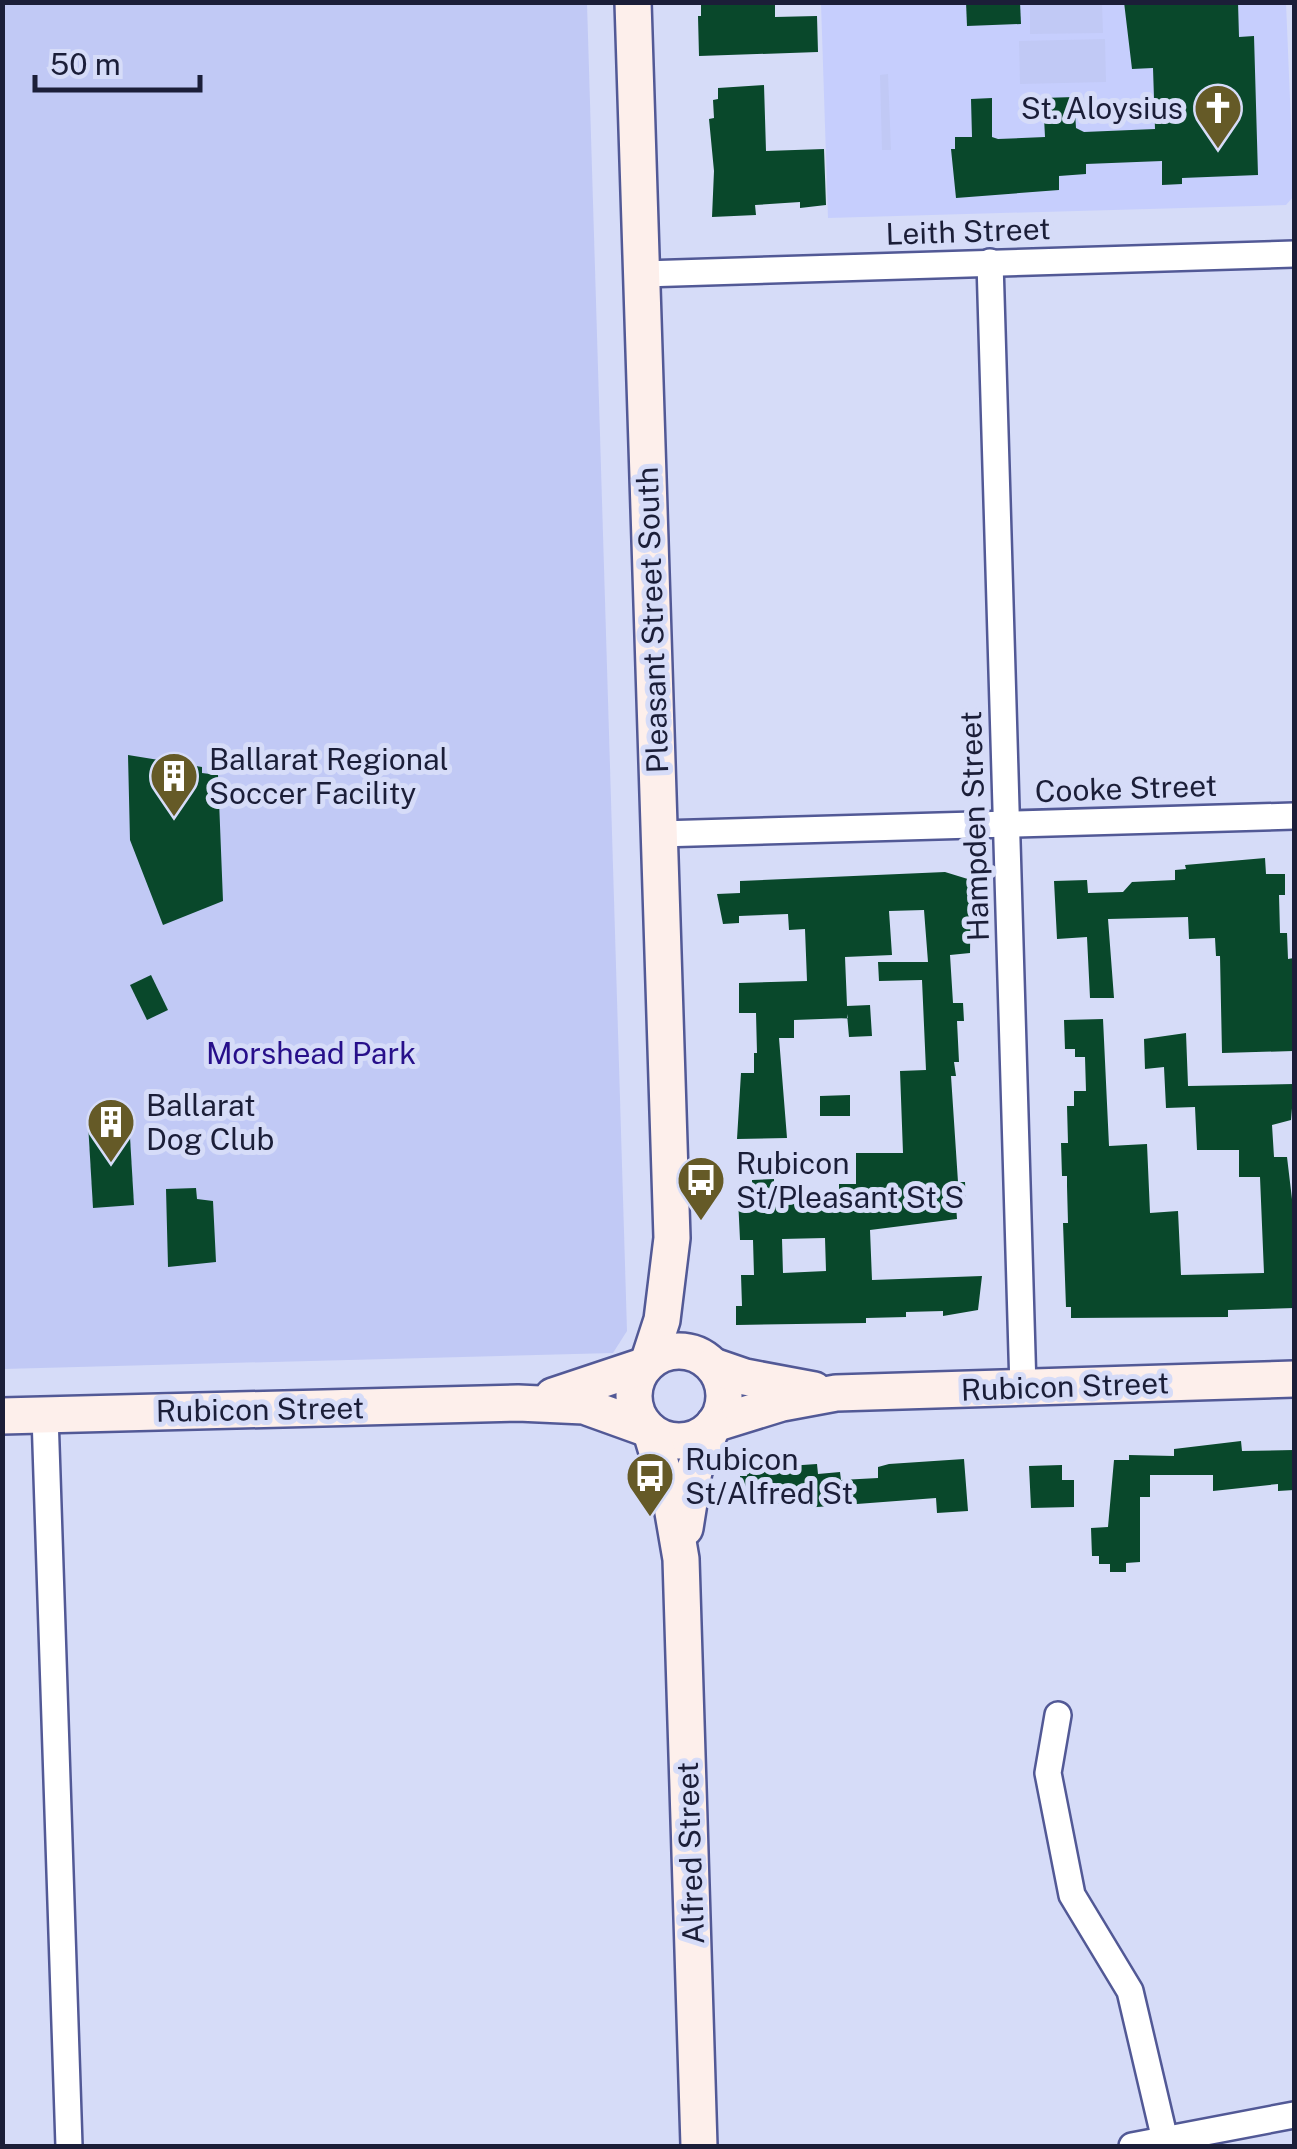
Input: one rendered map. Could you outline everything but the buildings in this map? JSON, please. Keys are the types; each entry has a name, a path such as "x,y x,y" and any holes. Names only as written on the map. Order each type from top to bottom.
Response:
{"street":[{"name":"Pleasant Street South","path":"633,2 672,1238 662,1320 647,1364"},
{"name":"Leith Street","path":"643,274 1294,254"},
{"name":"Hampden Street","path":"990,262 1023,1388"},
{"name":"Cooke Street","path":"660,834 1294,816"},
{"name":"Pleasant Street South","path":"672,1238 690,1328 711,1364"},
{"path":"674,1350 694,1353 711,1364 724,1390 722,1408 713,1425 685,1440 650,1430 634,1398 647,1364 674,1350"},
{"name":"Rubicon Street","path":"518,1402 575,1392 647,1364"},
{"name":"Rubicon Street","path":"711,1364 781,1386 836,1393 1294,1380"},
{"name":"Rubicon Street","path":"713,1425 782,1403 836,1393"},
{"name":"Rubicon Street","path":"2,1416 518,1402 584,1406 650,1430"},
{"path":"45,1415 69,2146"},
{"name":"Alfred Street","path":"681,1558 694,1471 713,1425"},
{"name":"Alfred Street","path":"650,1430 670,1494 681,1558 699,2146"},
{"path":"1058,1715 1048,1773 1070,1886 1079,1913 1112,1954 1130,1990 1164,2140"},
{"path":"1132,2146 1294,2114"}],"shaded area":[{"path":"821,3 1286,3 1294,196 1286,205 828,218"}],"green space":[{"name":"Morshead Park","path":"2,3 587,3 627,1331 613,1353 3,1369"},
{"path":"1030,3 1102,3 1103,33 1030,34"},
{"path":"1105,39 1106,82 1020,84 1019,41"},
{"path":"888,74 891,150 882,150 880,75"}],"place":[{"name":"St. Aloysius","path":"1218,150"},
{"name":"Ballarat Regional Soccer Facility","path":"174,818"},
{"name":"Ballarat Dog Club","path":"111,1164"},
{"name":"Rubicon St/Pleasant St S","path":"701,1222"},
{"name":"Rubicon St/Alfred St","path":"650,1518"}]}
